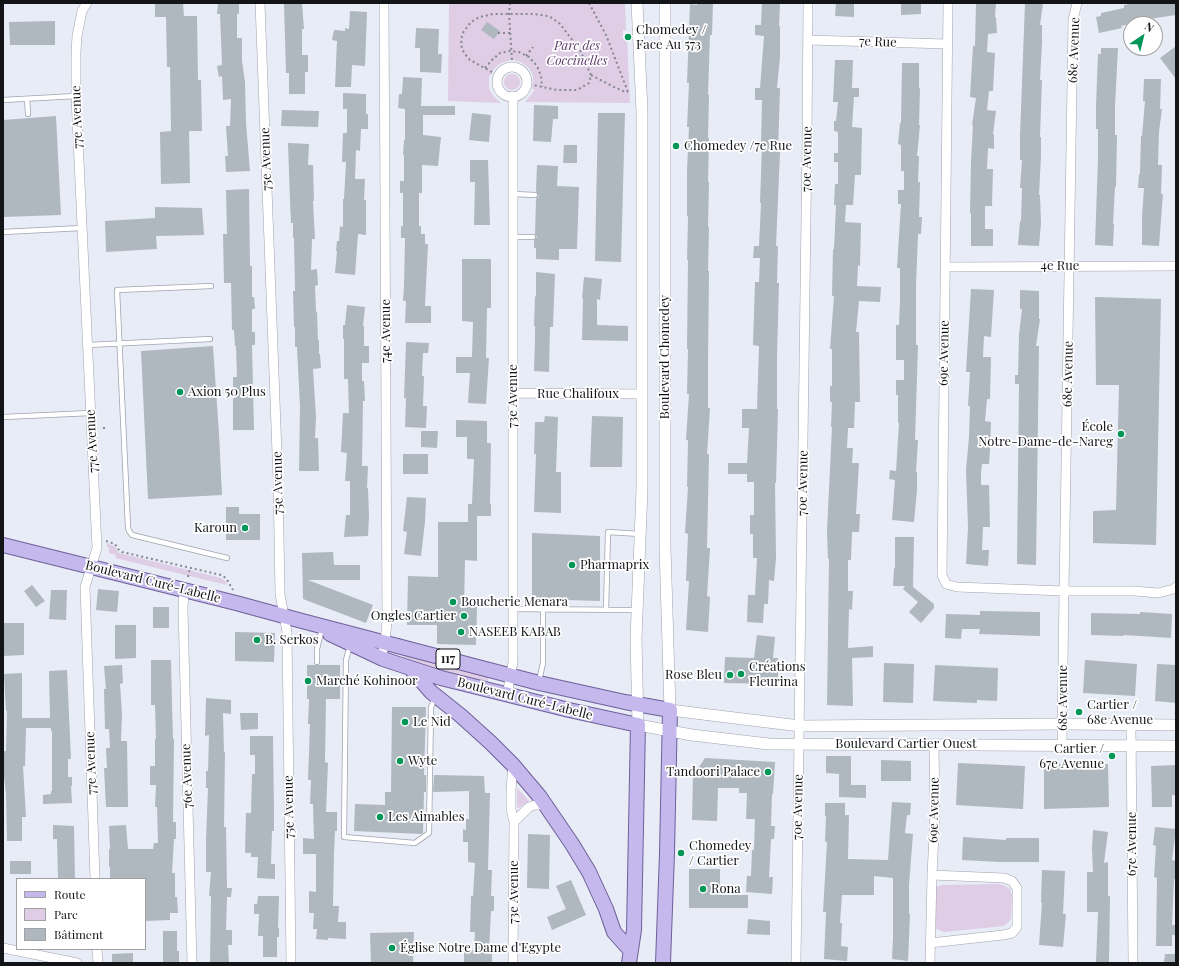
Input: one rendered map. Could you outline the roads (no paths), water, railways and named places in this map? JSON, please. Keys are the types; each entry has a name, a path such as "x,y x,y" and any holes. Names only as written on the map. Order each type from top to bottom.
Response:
{"main road":[{"name":"Boulevard Curé-Labelle","path":"3,545 91,566 186,583 352,639 381,658 412,670 507,695 638,726"},
{"name":"Boulevard Curé-Labelle","path":"352,639 385,642 539,682 670,710"},
{"path":"412,670 430,692 471,724 513,765 546,805 589,872 606,909 614,932 630,957"},
{"path":"663,963 670,710"},
{"path":"630,957 634,930 638,726"}],"street":[{"name":"77e Avenue","path":"87,3 82,11 77,36 76,96 97,548 85,587 95,878"},
{"name":"75e Avenue","path":"260,3 278,473 280,588 287,632 291,963"},
{"name":"74e Avenue","path":"381,658 385,642 387,615 384,3"},
{"name":"Boulevard Chomedey","path":"637,3 642,111 642,489 636,660 638,704"},
{"name":"Boulevard Chomedey","path":"665,3 665,547 670,710"},
{"name":"70e Avenue","path":"796,963 808,142 808,3"},
{"name":"69e Avenue","path":"948,3 942,574 946,584 957,587 1064,591"},
{"name":"68e Avenue","path":"1062,745 1073,20 1077,3"},
{"name":"7e Rue","path":"808,40 947,44"},
{"name":"73e Avenue","path":"507,695 513,662 512,96"},
{"name":"4e Rue","path":"945,267 1176,266"},
{"name":"Rue Chalifoux","path":"513,393 642,394"},
{"name":"76e Avenue","path":"186,583 183,609 192,963"},
{"path":"1064,591 1134,591 1158,593 1174,589 1176,587"},
{"path":"638,704 638,726"},
{"name":"Boulevard Cartier Ouest","path":"670,710 800,726 1063,724 1176,725"},
{"name":"67e Avenue","path":"1131,725 1133,963"},
{"name":"Boulevard Cartier Ouest","path":"638,726 669,732 769,744 1176,746"},
{"name":"69e Avenue","path":"930,963 934,813 934,745"},
{"name":"73e Avenue","path":"513,765 511,781 511,809 514,822 514,963"},
{"path":"514,822 529,807 535,805 546,805"},
{"path":"930,943 1004,935 1012,933 1017,927 1017,888 1012,881 1004,878 932,875"},
{"path":"3,948 77,963"},
{"path":"97,950 98,963"}],"lane":[{"path":"3,100 76,96"},
{"path":"27,99 28,114"},
{"path":"513,194 535,195"},
{"path":"3,232 82,228"},
{"path":"513,237 533,237"},
{"path":"211,286 117,290 129,531 132,535 227,558"},
{"path":"88,345 210,339"},
{"path":"3,417 91,413"},
{"path":"606,610 608,532 640,534"},
{"path":"513,610 637,610"},
{"path":"539,682 543,663 542,610"},
{"path":"317,662 317,649 322,628"},
{"path":"352,639 346,660 344,837 415,843 429,833 431,707 436,696"}],"place":[{"name":"Chomedey / Face Au 573","path":"628,37"},
{"name":"Chomedey /7e Rue","path":"676,146"},
{"name":"Axion 50 Plus","path":"180,392"},
{"name":"École Notre-Dame-de-Nareg","path":"1121,434"},
{"name":"Karoun","path":"245,528"},
{"name":"Pharmaprix","path":"572,565"},
{"name":"Boucherie Menara","path":"453,602"},
{"name":"Ongles Cartier","path":"464,616"},
{"name":"NASEEB KABAB","path":"461,632"},
{"name":"B. Serkos","path":"257,640"},
{"name":"Créations Fleurina","path":"741,674"},
{"name":"Rose Bleu","path":"730,675"},
{"name":"Marché Kohinoor","path":"308,681"},
{"name":"Cartier / 68e Avenue","path":"1079,712"},
{"name":"Le Nid","path":"405,722"},
{"name":"Cartier / 67e Avenue","path":"1112,756"},
{"name":"Wyte","path":"400,761"},
{"name":"Tandoori Palace","path":"768,772"},
{"name":"Les Aimables","path":"380,817"},
{"name":"Chomedey / Cartier","path":"681,853"},
{"name":"Rona","path":"703,889"},
{"name":"Église Notre Dame d'Egypte","path":"392,948"}],"park label":[{"name":"Parc des Coccinelles","path":"577,54"}]}
